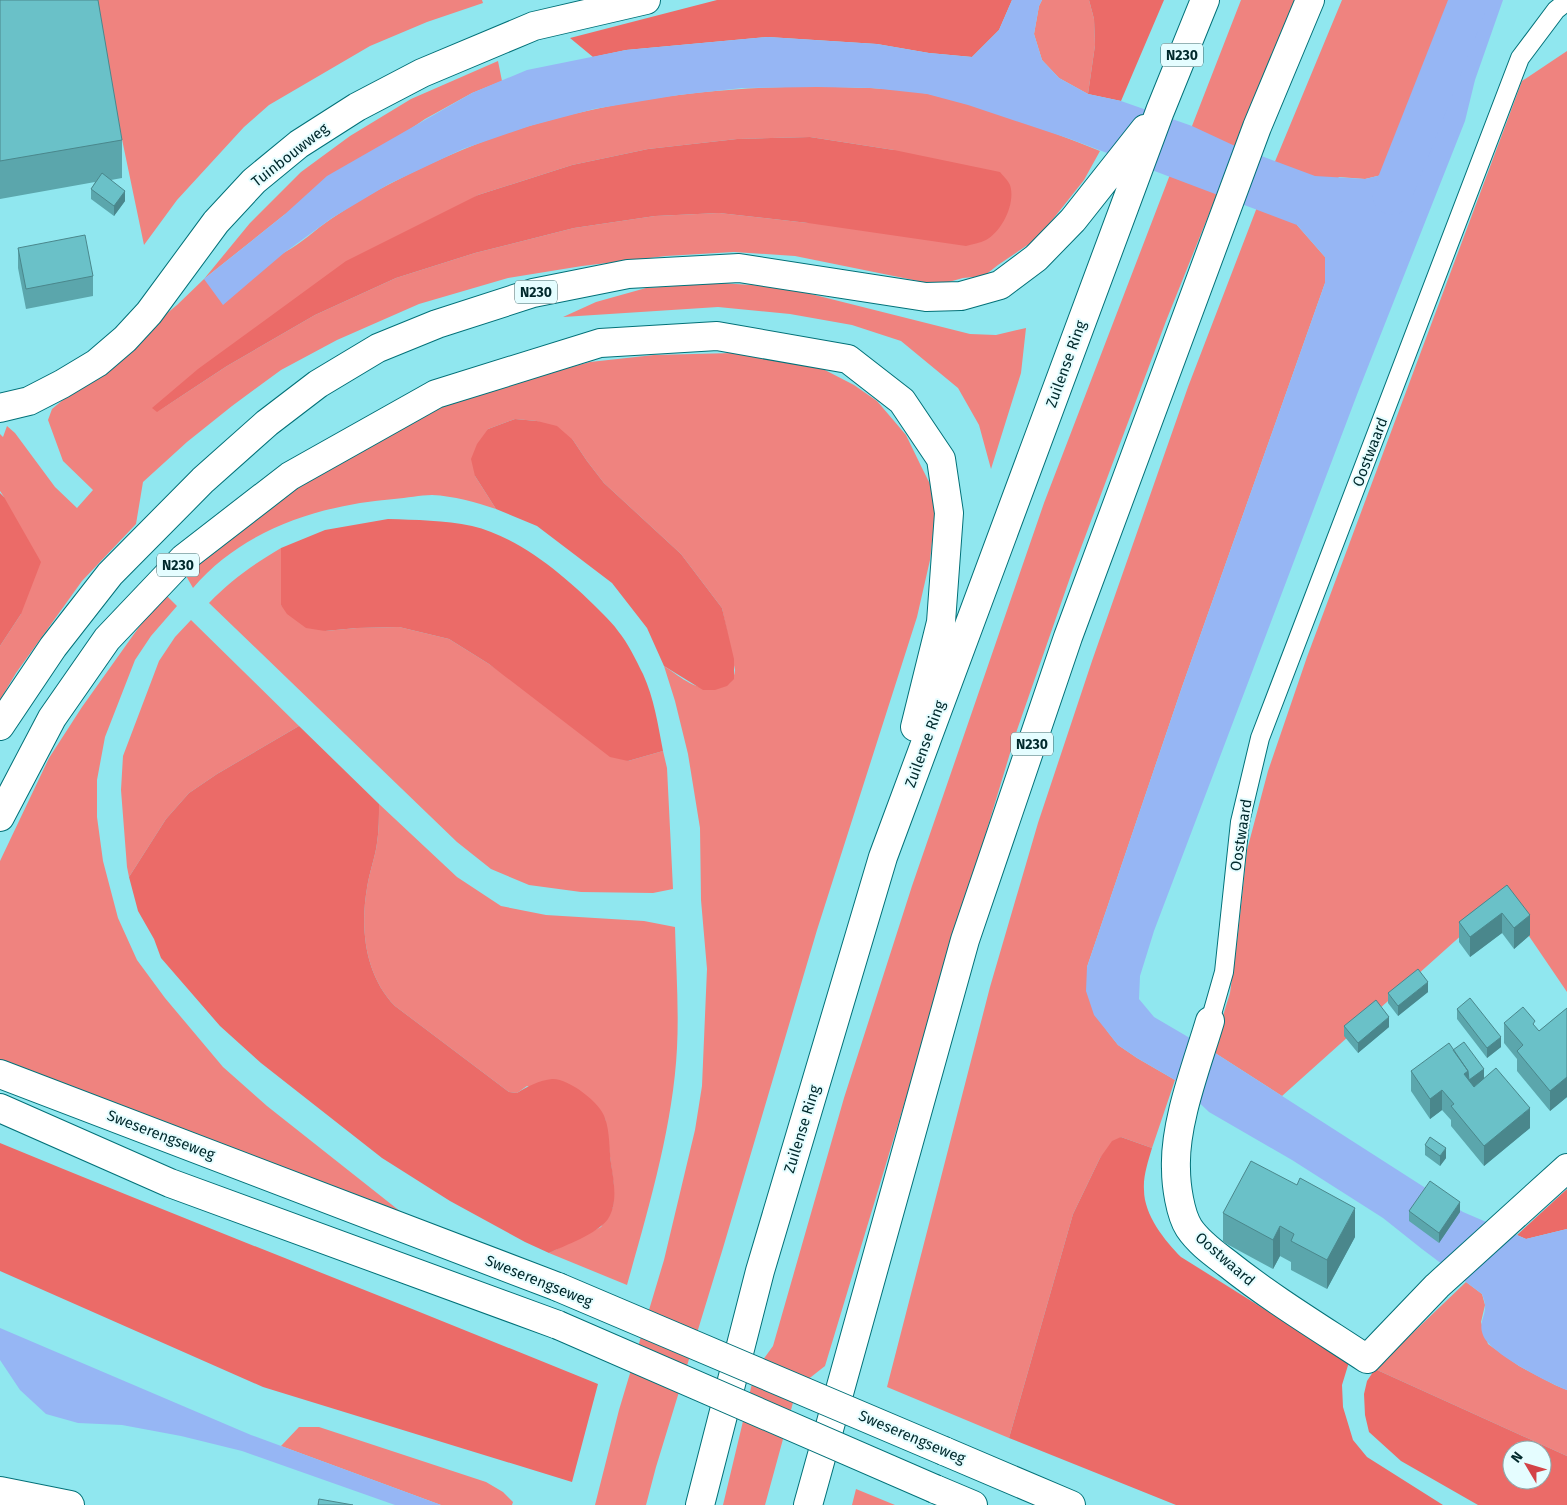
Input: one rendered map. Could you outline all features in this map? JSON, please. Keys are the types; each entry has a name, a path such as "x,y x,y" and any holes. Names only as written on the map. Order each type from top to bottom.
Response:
{"main road":[{"name":"Tuinbouwweg","path":"0,408 29,401 97,363 125,339 149,313 216,222 254,181 299,144 356,106 422,73 534,26 646,0"},
{"name":"Zuilense Ring","path":"700,1505 760,1271 883,857 1160,110 1205,0"},
{"name":"N230","path":"808,1505 965,940 1072,628 1257,127 1310,0"},
{"name":"N230","path":"0,726 53,647 110,574 203,480 267,423 318,384 378,348 437,324 533,293 628,274 739,268 926,297 961,296 1000,284 1036,258 1073,220 1160,110"},
{"name":"N230","path":"0,817 52,718 107,639 184,558 290,476 436,394 600,343 717,336 848,359 902,401 940,459 949,513 941,622 883,857"},
{"name":"Oostwaard","path":"1210,1021 1184,1110 1178,1140 1176,1168 1178,1196 1189,1227 1207,1248 1252,1284 1367,1359 1437,1286 1567,1168"},
{"name":"Sweserengseweg","path":"0,1074 558,1287 1071,1505"},
{"path":"0,1108 170,1183 558,1325 973,1505"},
{"path":"0,1491 70,1505"}],"lane":[{"name":"Oostwaard","path":"1210,1021 1224,972 1240,822 1260,738 1520,58 1556,10 1567,1"}],"shaded area":[{"path":"93,0 482,0 483,3 427,22 370,46 269,105 244,127 177,200 144,245"},
{"path":"717,0 1012,0 999,30 972,57 929,53 877,44 768,37 626,50 593,57 570,38"},
{"path":"1042,0 1089,0 1094,19 1095,45 1088,94 1059,78 1042,60 1034,34 1039,6"},
{"path":"1089,0 1164,0 1121,101 1088,94 1095,45 1094,19"},
{"path":"1241,0 1295,0 1166,321 1073,569 1017,730 825,1366 797,1388 765,1505 723,1505 755,1371 773,1346 844,1098 912,886 1044,503 1171,172 1192,126"},
{"path":"1342,0 1463,0 1418,135 1394,172 1365,179 1339,177 1297,225 1325,257 1325,283 1182,687 1087,967 1107,1031 1118,1045 1175,1080 1152,1148 1121,1137 1100,1158 1073,1214 1009,1438 887,1387 990,987 1038,823 1092,661 1188,387 1269,176"},
{"path":"1567,51 1567,992 1503,898 1282,1096 1212,1051 1230,993 1247,850 1268,771 1307,657 1522,81"},
{"path":"498,61 502,81 472,93 425,119 284,215 204,279 250,223 301,172 350,136 411,99"},
{"path":"788,87 834,87 905,91 951,99 994,112 1100,151 1084,180 1038,238 984,276 963,278 938,285 795,256 734,252 666,256 582,266 508,278 419,304 337,340 281,370 187,442 143,482 136,524 82,581 16,673 0,700 0,646 21,614 4,497 0,491 0,434 3,437 7,426 15,433 55,487 77,508 93,490 63,461 48,420 52,409 177,305 204,279 282,254 362,199 445,157 505,134 550,120 645,100 693,93","holes":["810,137 894,150 808,223 719,213 655,216 574,228 475,253 396,278 315,315 227,366 157,412 478,195 572,165 648,149 737,139"]},
{"path":"810,137 894,150 1000,172 1010,185 1011,192 1011,200 1006,216 992,236 984,241 966,246 808,223 719,213 655,216 574,228 475,253 396,278 315,315 227,366 157,412 152,408 198,369 346,261 478,195 572,165 648,149 737,139"},
{"path":"720,283 783,287 970,334 996,335 1026,328 1021,373 991,469 979,425 958,388 901,341 852,325 790,314 718,307 563,317 596,302 646,288"},
{"path":"733,353 783,357 821,368 854,385 877,401 906,435 930,484 934,506 934,523 930,560 917,617 817,930 646,1505 595,1505 619,1410 664,1260 695,1130 702,1086 707,969 701,900 700,828 688,754 664,666 698,687 714,689 730,683 735,670 722,608 681,554 604,483 573,440 537,421 515,419 488,429 475,476 496,509 464,500 432,495 338,507 311,514 259,535 213,567 193,588 185,574 256,517 320,472 421,416 467,395 590,362 654,355"},
{"path":"515,419 537,421 557,426 573,440 604,483 681,554 722,608 734,659 734,679 727,686 715,690 703,690 664,666 647,628 612,583 537,526 496,509 475,476 471,459 477,444 488,429"},
{"path":"0,493 41,562 21,614 0,646"},
{"path":"388,519 451,523 472,526 490,532 526,549 575,587 609,620 628,646 650,692 663,751 628,761 610,757 489,664 449,639 399,627 325,631 306,628 287,614 281,605 281,548 325,530"},
{"path":"281,548 281,605 325,631 399,627 449,639 489,664 628,761 663,751 667,768 673,889 653,893 581,892 529,885 491,869 457,842 209,603 243,573"},
{"path":"165,594 177,606 151,636 135,660 105,737 97,780 97,817 103,861 118,918 137,960 165,998 223,1067 267,1106 401,1212 495,1267 0,1062 0,861 49,758 82,707 144,620"},
{"path":"191,620 299,726 217,774 189,793 166,819 129,877 121,790 123,756 159,661 175,637"},
{"path":"299,726 379,804 378,838 368,882 364,919 367,951 371,966 385,994 395,1006 509,1092 517,1093 543,1081 559,1080 583,1092 602,1112 607,1123 609,1135 614,1199 608,1219 597,1230 549,1253 450,1201 382,1158 261,1063 220,1026 161,958 154,939 138,911 129,877 166,819 189,793 217,774"},
{"path":"379,804 457,877 501,906 546,915 644,921 675,927 678,1018 675,1078 665,1138 627,1285 549,1253 601,1227 613,1207 614,1187 605,1118 527,1086 517,1093 509,1092 395,1006 377,980 367,951 364,919 368,882 378,838"},
{"path":"1121,1137 1152,1148 1144,1180 1145,1199 1156,1227 1175,1251 1181,1257 1349,1362 1342,1385 1343,1407 1353,1440 1367,1457 1443,1505 1176,1505 1009,1438 1073,1214 1100,1158 1112,1141"},
{"path":"0,1143 598,1384 572,1482 263,1387 0,1271"},
{"path":"1567,1189 1567,1229 1526,1239 1517,1235"},
{"path":"1466,1282 1482,1294 1485,1305 1481,1322 1488,1344 1519,1366 1567,1390 1567,1456 1552,1449 1552,1440 1532,1440 1375,1369"},
{"path":"1375,1369 1532,1440 1502,1440 1502,1490 1552,1490 1552,1449 1567,1456 1567,1505 1478,1505 1401,1461 1369,1432 1365,1415 1364,1394 1367,1381"},
{"path":"299,1427 319,1427 486,1482 503,1492 513,1502 512,1505 441,1505 281,1446"},
{"path":"856,1489 895,1505 852,1505"}],"water":[{"path":"1012,0 1042,0 1039,6 1034,34 1042,60 1059,78 1088,94 1121,101 1192,126 1235,146 1315,176 1365,179 1394,172 1418,135 1463,0 1503,0 1475,80 1465,121 1358,392 1154,931 1140,976 1139,999 1154,1017 1212,1051 1463,1212 1526,1239 1567,1229 1567,1390 1520,1367 1488,1342 1482,1331 1485,1302 1482,1294 1383,1218 1292,1160 1209,1112 1175,1080 1118,1045 1094,1015 1086,991 1087,967 1182,687 1325,283 1325,257 1297,225 1070,139 968,105 927,94 872,88 742,88 679,95 594,109 530,126 463,149 389,184 332,218 284,253 223,305 204,279 284,215 327,176 472,93 527,70 626,50 768,37 877,44 929,53 972,57 999,30"},
{"path":"0,1328 251,1435 441,1505 395,1505 242,1451 181,1436 122,1425 78,1423 46,1414 20,1390 0,1360"}],"building":[{"path":"0,0 98,0 122,140 0,161"},
{"path":"102,173 125,191 114,206 91,189"},
{"path":"85,235 93,276 26,289 18,248"},
{"path":"1507,885 1530,915 1514,928 1502,913 1470,937 1459,922"},
{"path":"1418,969 1428,982 1398,1006 1388,993"},
{"path":"1470,998 1501,1037 1487,1048 1457,1009"},
{"path":"1376,1000 1389,1017 1358,1043 1344,1026"},
{"path":"1523,1007 1535,1021 1533,1024 1539,1031 1567,1008 1567,1077 1550,1091 1517,1051 1523,1045 1504,1023"},
{"path":"1464,1042 1484,1069 1469,1080 1468,1071 1453,1050"},
{"path":"1449,1043 1468,1071 1464,1074 1474,1087 1496,1068 1530,1108 1484,1146 1451,1106 1454,1104 1442,1090 1430,1099 1411,1071"},
{"path":"1430,1137 1446,1148 1440,1156 1425,1145"},
{"path":"1251,1161 1297,1185 1300,1178 1355,1208 1327,1260 1291,1241 1294,1234 1280,1226 1273,1240 1223,1213"},
{"path":"1430,1181 1460,1202 1439,1233 1409,1211"},
{"path":"319,1499 353,1505 318,1505"}],"waterway":[{"path":"1392,195 1469,0"}]}
